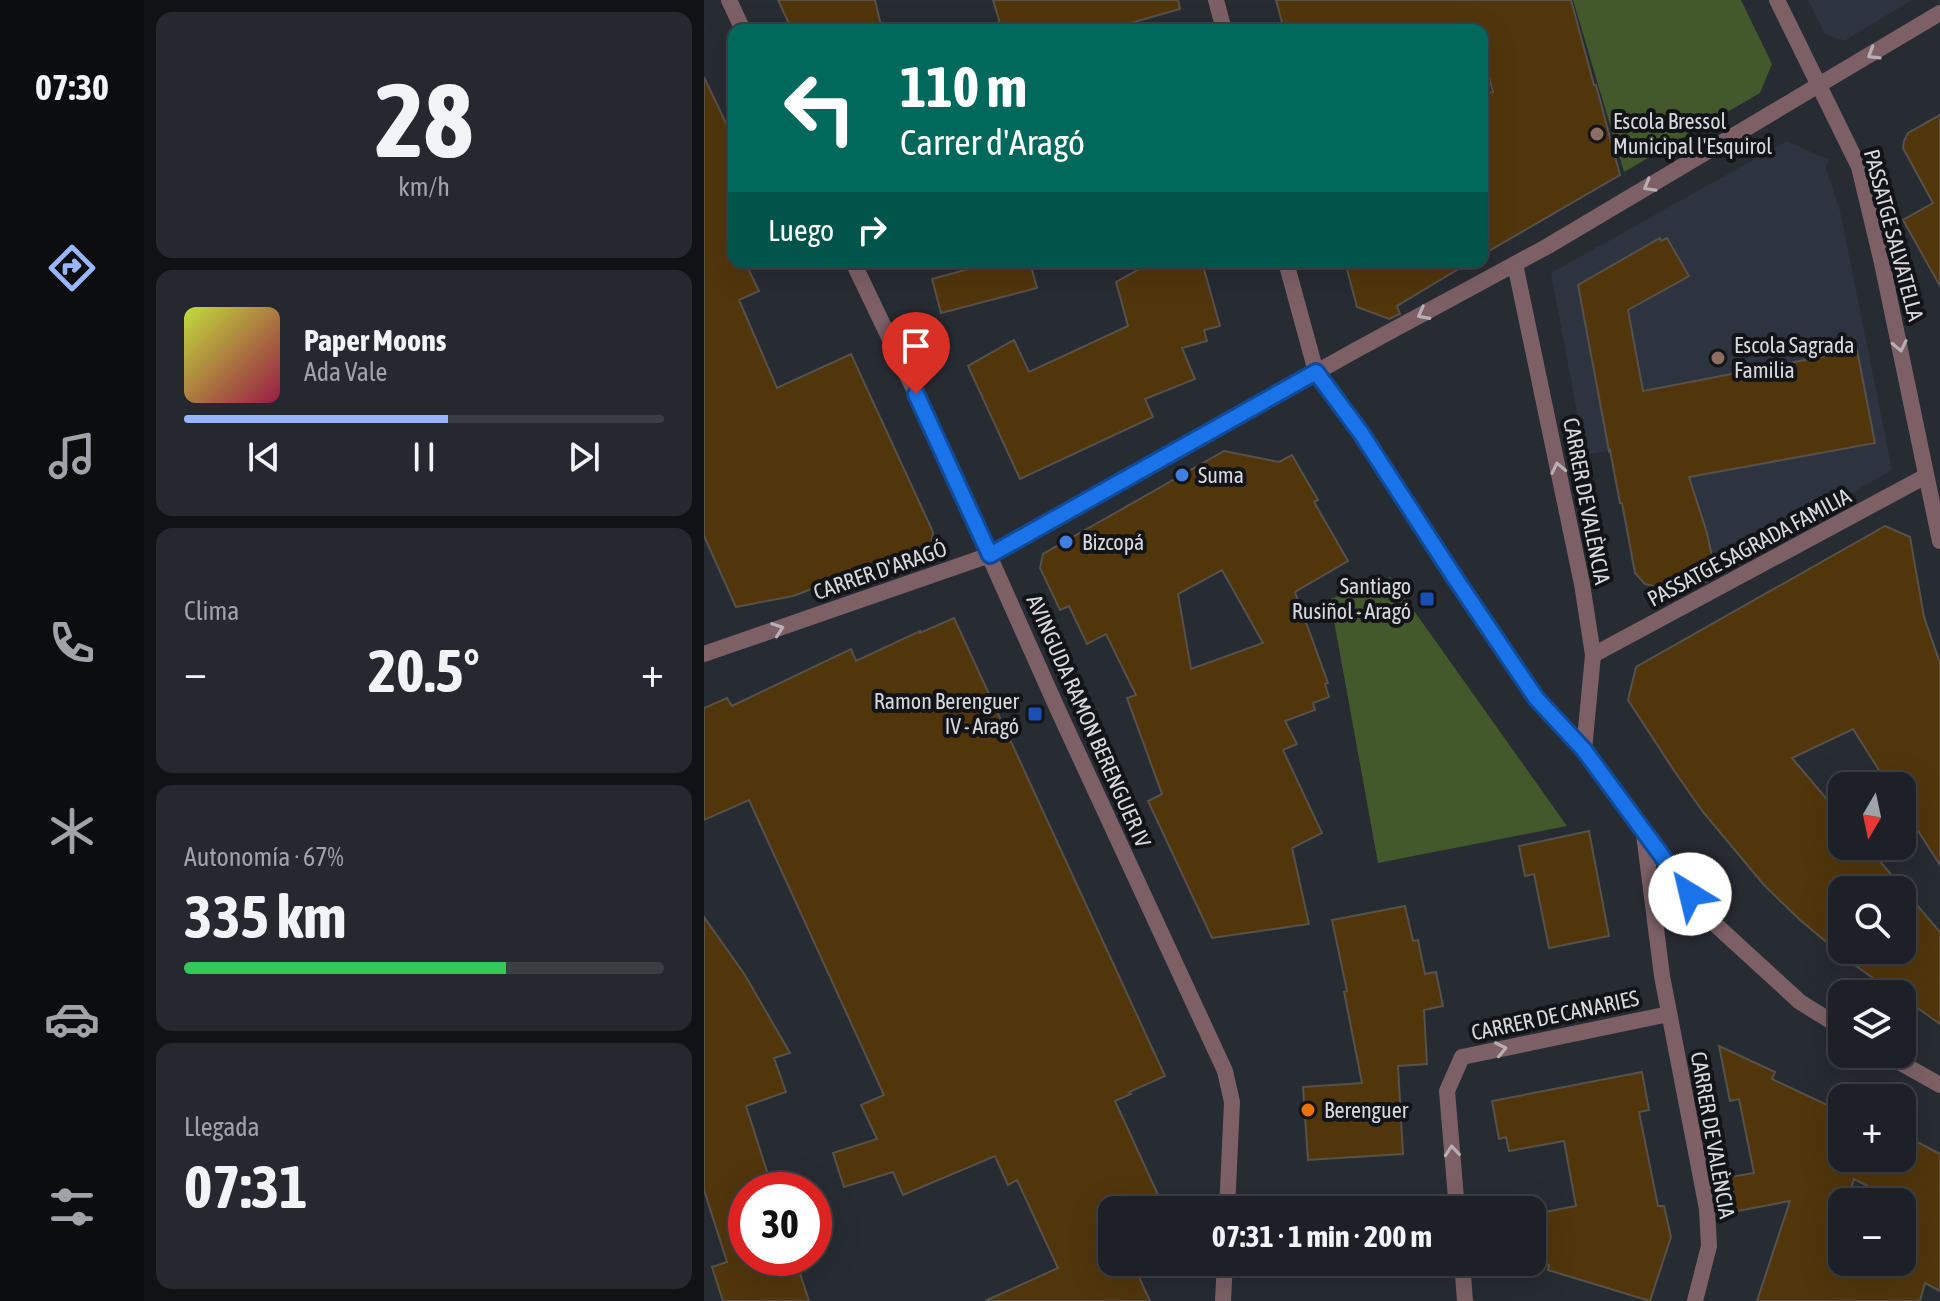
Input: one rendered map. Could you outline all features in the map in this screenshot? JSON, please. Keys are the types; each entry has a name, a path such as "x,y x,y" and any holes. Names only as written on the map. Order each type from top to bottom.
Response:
{"street":[{"path":"729,0 740,24"},
{"path":"1216,0 1222,24"},
{"name":"PASSATGE SALVATELLA","path":"1777,0 1859,167 1940,541"},
{"name":"CARRER D'ARAGÓ","path":"704,654 990,555 1515,264 1940,13"},
{"name":"CARRER DE VALÈNCIA","path":"1515,264 1582,584 1593,655 1584,750"},
{"name":"AVINGUDA RAMON BERENGUER IV","path":"856,268 1225,1071 1232,1102 1228,1196"},
{"path":"1288,268 1316,372 1361,433 1536,698 1584,750 1705,915 1800,1002 1828,1019"},
{"name":"PASSATGE SAGRADA FAMILIA","path":"1593,655 1926,476"},
{"name":"CARRER DE VALÈNCIA","path":"1644,832 1662,976 1707,1209 1709,1246 1695,1301"},
{"name":"CARRER DE CANARIES","path":"1456,1196 1447,1091 1462,1057 1669,1014"},
{"path":"1910,1068 1940,1085"},
{"path":"1223,1301 1224,1276"},
{"path":"1463,1276 1465,1301"}],"shaded area":[{"path":"1808,0 1912,0 1844,41 1825,34"},
{"name":"Escola Sagrada Familia","path":"1787,141 1829,160 1826,168 1840,211 1892,470 1715,571 1710,545 1688,549 1653,443 1585,455 1551,273"}],"green space":[{"path":"1573,0 1741,0 1772,64 1760,93 1624,172"},
{"path":"1390,577 1567,826 1378,863 1330,599"}],"building":[{"path":"778,0 875,0 881,24 789,24"},
{"path":"993,0 1178,0 1180,9 1127,24 1000,24"},
{"path":"1276,0 1571,0 1620,175 1488,252 1488,92 1493,92 1488,73 1488,24 1282,24"},
{"path":"704,77 728,127 728,268 748,268 759,291 739,300 777,388 851,354 933,532 931,545 793,596 736,607 704,536"},
{"path":"1940,115 1940,286 1903,220 1933,203 1903,148 1908,133"},
{"path":"1660,238 1661,241 1667,238 1689,276 1628,310 1643,391 1857,350 1875,443 1689,477 1707,533 1716,576 1701,584 1662,588 1645,584 1635,573 1578,285"},
{"path":"972,268 1032,268 1037,288 941,313 932,279"},
{"path":"1141,268 1204,268 1220,326 1204,330 1207,341 1182,348 1195,379 1145,399 1153,417 1020,479 968,366 1014,340 1029,372 1128,326 1116,282"},
{"path":"1347,268 1460,268 1397,306 1400,314 1389,319 1357,307"},
{"path":"1224,451 1279,462 1292,455 1318,500 1314,502 1348,561 1295,592 1328,683 1325,684 1329,697 1313,703 1315,710 1285,721 1297,744 1283,750 1322,833 1292,848 1309,924 1212,938 1148,801 1162,794 1127,698 1136,695 1106,634 1087,644 1069,606 1060,610 1040,568 1043,554","holes":["1222,570 1263,643 1191,669 1178,594"]},
{"path":"1885,526 1910,537 1924,617 1940,663 1940,865 1916,828 1916,772 1880,772 1853,729 1792,758 1828,800 1828,860 1879,860 1892,876 1828,876 1828,943 1764,885 1703,812 1628,700 1636,667"},
{"path":"954,618 1165,1076 1115,1101 1159,1196 1098,1196 1098,1276 1138,1276 1150,1301 985,1301 1058,1268 1017,1180 1008,1185 995,1156 903,1195 893,1172 844,1187 833,1153 877,1139 861,1105 884,1095 749,800 704,820 704,708 727,698 732,706 851,649 856,661"},
{"path":"1589,831 1609,936 1549,948 1534,874 1525,876 1519,846"},
{"path":"1916,904 1940,932 1940,1024 1916,1007 1916,980 1876,980 1853,964 1916,964"},
{"path":"1405,906 1413,941 1418,940 1425,974 1436,972 1443,1006 1424,1010 1427,1064 1398,1066 1403,1154 1308,1160 1303,1087 1362,1083 1332,920"},
{"path":"704,917 745,975 790,1053 774,1058 786,1092 746,1106 767,1172 728,1172 728,1276 801,1276 809,1301 723,1301 712,1267 727,1262 704,1190"},
{"path":"1719,1046 1775,1072 1772,1079 1828,1105 1828,1172 1916,1172 1916,1141 1940,1154 1940,1291 1925,1283 1920,1301 1757,1301 1790,1201 1732,1212 1725,1178 1754,1173 1739,1099 1730,1101"},
{"path":"1642,1072 1649,1110 1639,1112 1658,1206 1664,1206 1671,1237 1650,1301 1548,1270 1546,1212 1576,1206 1564,1141 1509,1151 1506,1137 1499,1139 1492,1101"}],"place":[{"name":"Escola Bressol Municipal l'Esquirol","path":"1597,134"},
{"name":"Escola Sagrada Familia","path":"1718,358"},
{"name":"Suma","path":"1182,475"},
{"name":"Bizcopá","path":"1066,542"},
{"name":"Santiago Rusiñol - Aragó","path":"1427,599"},
{"name":"Ramon Berenguer IV - Aragó","path":"1035,714"},
{"name":"Berenguer","path":"1308,1110"}],"route":[{"path":"916,394 990,555 1316,372 1361,433 1536,698 1584,750 1690,894"}]}
